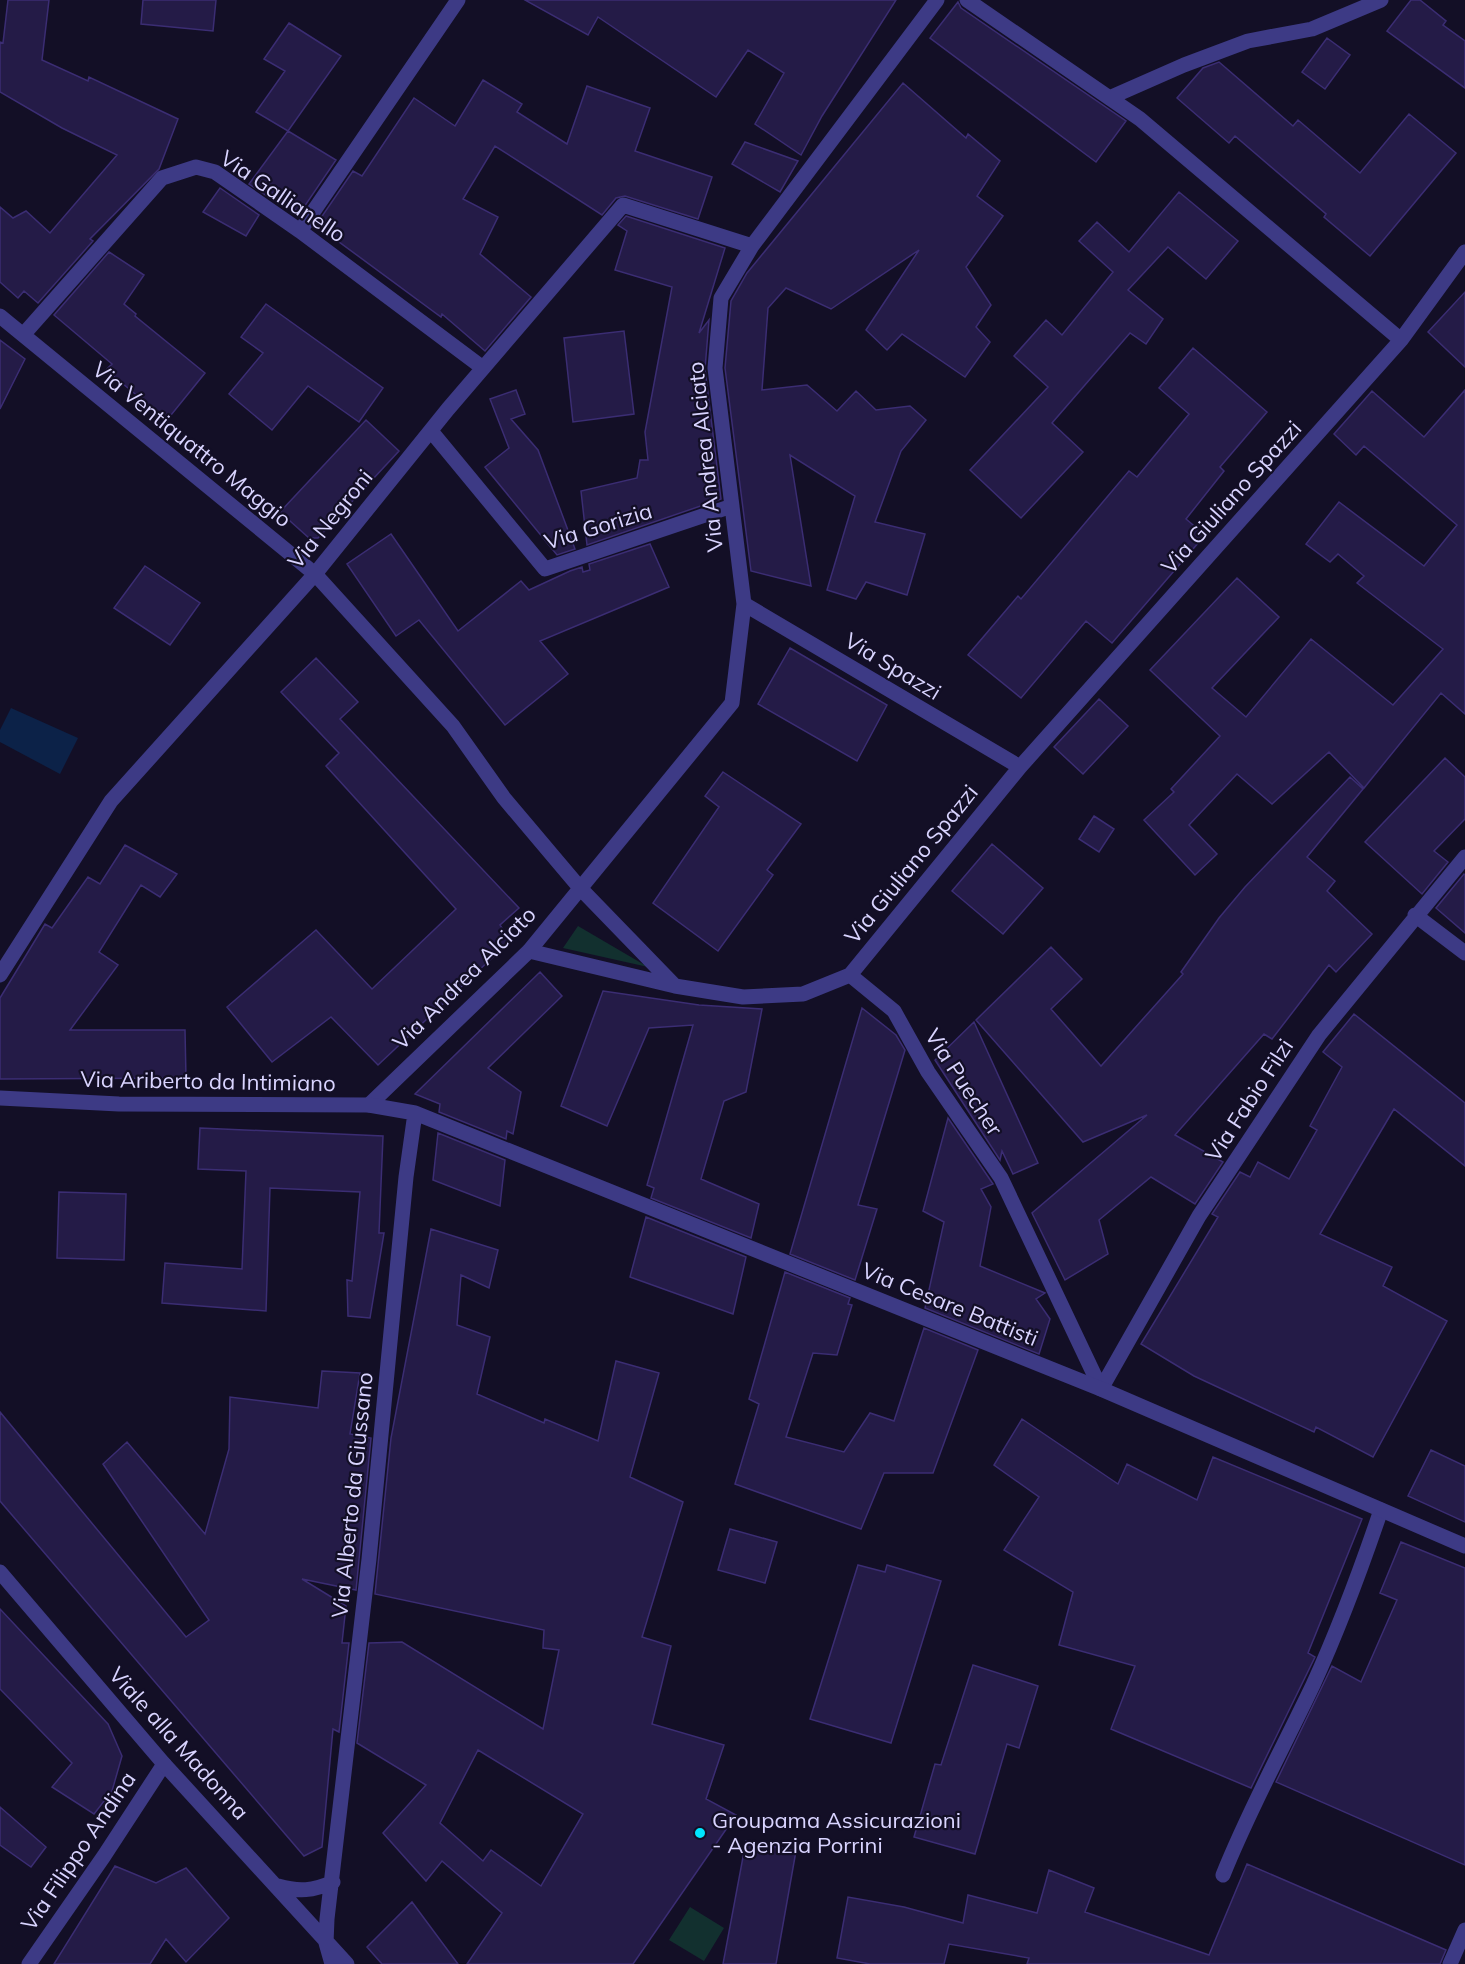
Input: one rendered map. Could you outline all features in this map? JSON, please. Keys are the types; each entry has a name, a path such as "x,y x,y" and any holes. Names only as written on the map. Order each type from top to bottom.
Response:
{"street":[{"path":"300,231 458,0"},
{"name":"Via Andrea Alciato","path":"369,1105 529,951 732,703 744,604 715,368 721,298 752,246 937,0"},
{"path":"967,0 1140,120 1401,340"},
{"path":"1109,98 1184,65 1248,41 1312,29 1381,0"},
{"name":"Via Gallianello","path":"23,335 162,178 196,167 215,172 300,231 483,368"},
{"name":"Via Negroni","path":"0,975 111,801 315,574 483,368 623,205 752,246"},
{"name":"Via Giuliano Spazzi","path":"850,975 1020,767 1401,340 1465,252"},
{"name":"Via Ventiquattro Maggio","path":"0,316 315,574 453,726 504,798 579,890"},
{"name":"Via Gorizia","path":"431,431 544,569 732,506"},
{"name":"Via Spazzi","path":"744,604 1020,767"},
{"name":"Via Fabio Filzi","path":"1101,1389 1199,1216 1319,1035 1415,915 1465,857"},
{"path":"579,890 675,986"},
{"path":"1415,915 1465,953"},
{"path":"529,951 675,986 743,997 803,994 850,975"},
{"name":"Via Puecher","path":"850,975 894,1011 928,1072 1001,1178 1101,1389"},
{"name":"Via Ariberto da Intimiano","path":"0,1098 119,1104 369,1105 415,1113"},
{"name":"Via Cesare Battisti","path":"415,1113 1101,1389 1465,1546"},
{"name":"Via Alberto da Giussano","path":"326,1943 369,1559 406,1177 415,1113"},
{"path":"1223,1875 1241,1830 1314,1683 1363,1563 1381,1510"},
{"name":"Viale alla Madonna","path":"0,1572 164,1764 347,1964"},
{"name":"Via Filippo Andina","path":"29,1964 164,1764"},
{"path":"278,1886 291,1890 309,1890 333,1882"},
{"path":"1450,1964 1465,1930"},
{"name":"Viale alla Madonna","path":"326,1943 332,1964"}],"green space":[{"path":"578,926 648,967 563,948"},
{"path":"690,1907 724,1928 704,1961 669,1940"}],"water":[{"path":"11,708 78,738 60,774 0,742 0,730"}],"building":[{"path":"8,0 49,0 42,60 88,81 89,77 178,119 159,169 90,239 93,241 38,303 24,291 18,298 0,282 0,207 13,218 26,211 50,233 117,155 62,128 0,92 0,42 3,43"},
{"path":"143,0 216,0 213,31 141,24"},
{"path":"525,0 896,0 822,116 801,155 755,124 784,73 748,50 716,97 598,17 588,35"},
{"path":"1411,0 1420,0 1446,21 1443,25 1465,41 1465,88 1387,31"},
{"path":"958,2 961,8 1126,121 1096,162 930,38"},
{"path":"289,23 341,56 288,131 256,112 285,71 264,59"},
{"path":"1327,38 1350,55 1325,89 1302,72"},
{"path":"1219,62 1293,126 1298,120 1360,173 1409,114 1456,153 1370,256 1324,217 1326,214 1235,136 1229,143 1177,98 1203,68"},
{"path":"483,80 522,104 517,112 567,144 587,86 650,108 635,151 712,177 698,219 625,196 616,198 602,215 495,146 463,199 498,217 480,254 531,297 485,351 442,314 441,317 316,225 353,171 362,176 414,98 455,126"},
{"path":"903,83 966,138 968,134 1000,161 977,196 1003,216 966,267 991,305 976,327 990,342 965,377 902,334 887,350 866,330 919,250 831,309 786,288 768,308 762,390 807,385 837,411 856,391 876,410 910,406 926,420 901,451 875,522 925,534 907,595 866,582 856,599 827,590 855,496 790,455 811,586 751,571 725,368 731,301 747,273"},
{"path":"288,131 336,160 300,213 273,193 270,198 249,184"},
{"path":"745,142 798,161 780,192 732,164"},
{"path":"220,188 259,215 246,236 203,212"},
{"path":"1179,192 1238,241 1206,279 1168,247 1128,290 1163,319 1146,344 1130,333 1052,423 1083,452 1021,518 970,470 1048,387 1014,356 1046,320 1062,335 1113,272 1079,241 1097,222 1129,252"},
{"path":"626,216 725,248 699,333 709,320 705,369 721,499 587,545 581,491 637,478 640,460 648,460 645,432 672,287 615,270 627,231 618,225"},
{"path":"109,252 144,275 124,304 136,314 135,316 205,373 167,420 106,370 112,364 54,315"},
{"path":"1465,292 1465,367 1428,332"},
{"path":"266,304 383,388 359,422 308,386 272,430 229,394 263,353 241,337"},
{"path":"624,331 634,414 573,422 564,338"},
{"path":"0,340 25,359 0,409"},
{"path":"1193,348 1267,412 1220,467 1224,471 1186,519 1205,535 1112,643 1086,621 1021,698 968,655 1018,596 1021,599 1129,471 1137,477 1189,414 1159,388"},
{"path":"516,390 525,414 511,419 538,450 575,549 557,555 485,467 509,448 490,399"},
{"path":"1465,390 1465,714 1441,693 1364,788 1329,752 1272,804 1237,774 1189,825 1217,854 1195,875 1144,820 1174,792 1171,789 1220,736 1150,670 1237,578 1279,617 1212,688 1246,717 1311,639 1393,705 1443,649 1357,583 1364,576 1338,554 1330,562 1306,544 1339,502 1424,566 1457,525 1364,446 1356,455 1334,434 1372,391 1424,437"},
{"path":"366,420 399,451 318,538 309,538 280,512"},
{"path":"391,534 458,631 521,581 529,590 570,571 582,567 583,572 590,570 589,564 650,544 669,587 540,641 568,674 505,725 419,620 396,636 347,564"},
{"path":"145,566 200,603 170,645 114,608"},
{"path":"790,648 887,705 857,761 758,704"},
{"path":"316,658 358,702 340,719 519,908 500,925 510,941 378,1065 331,1017 272,1062 227,1007 316,930 372,989 456,909 326,766 339,753 281,692"},
{"path":"1099,699 1128,726 1083,774 1054,747"},
{"path":"1445,758 1465,777 1465,819 1434,851 1448,862 1422,894 1365,842"},
{"path":"723,772 801,824 767,870 773,875 718,951 653,903 719,807 705,796"},
{"path":"1350,777 1363,789 1307,857 1335,881 1327,891 1372,934 1336,972 1329,965 1272,1039 1264,1034 1175,1135 1223,1162 1195,1204 1151,1177 1099,1220 1108,1254 1065,1280 1032,1213 1147,1115 1083,1142 976,1020 1051,947 1082,979 1051,1009 1101,1066 1183,974 1181,972 1219,918 1245,887"},
{"path":"1094,816 1114,829 1099,852 1079,839"},
{"path":"992,844 1043,888 1003,934 952,891"},
{"path":"125,845 177,874 160,897 141,885 99,952 118,965 70,1030 185,1030 186,1078 0,1079 0,998 45,924 52,928 88,877 100,884"},
{"path":"1465,875 1465,933 1436,908"},
{"path":"540,972 562,996 488,1068 521,1092 513,1134 507,1131 506,1139 439,1112 440,1104 415,1094"},
{"path":"603,991 699,1005 762,1009 746,1092 724,1101 701,1179 759,1204 751,1238 651,1198 654,1188 647,1185 693,1025 649,1028 607,1126 561,1106"},
{"path":"862,1008 896,1035 905,1050 858,1205 877,1209 855,1280 790,1254"},
{"path":"1354,1014 1465,1103 1465,1166 1394,1109 1320,1234 1392,1267 1383,1286 1447,1321 1373,1457 1316,1427 1314,1432 1194,1376 1141,1344 1218,1217 1212,1214 1240,1172 1250,1177 1258,1162 1289,1179 1317,1130 1310,1126 1342,1067 1323,1052"},
{"path":"974,1022 1038,1163 1013,1174 1002,1151 1000,1160 935,1060"},
{"path":"948,1118 993,1184 981,1189 991,1207 980,1266 1045,1293 1036,1299 1050,1319 1039,1354 925,1308 944,1222 923,1211"},
{"path":"200,1128 383,1136 379,1233 384,1233 370,1318 348,1316 347,1280 352,1281 360,1192 270,1188 266,1311 162,1303 165,1263 242,1269 246,1171 198,1169"},
{"path":"438,1133 505,1160 500,1206 433,1180"},
{"path":"59,1192 126,1194 124,1260 57,1258"},
{"path":"646,1217 746,1257 733,1314 630,1277"},
{"path":"431,1229 498,1250 489,1288 461,1275 457,1325 490,1337 477,1394 544,1423 545,1419 598,1441 616,1361 659,1373 630,1477 683,1502 642,1637 671,1646 652,1724 724,1745 706,1799 736,1815 633,1964 467,1964 502,1913 442,1861 426,1881 383,1833 426,1785 357,1743 369,1643 402,1642 543,1729 559,1650 543,1648 544,1630 375,1594 391,1438","holes":["478,1750 583,1814 541,1886 491,1850 483,1861 440,1823"]},
{"path":"785,1272 850,1298 848,1304 852,1305 837,1355 813,1353 786,1437 844,1452 870,1413 894,1421 924,1328 978,1350 933,1473 884,1473 861,1529 735,1484 759,1404 749,1399"},
{"path":"322,1371 360,1373 350,1434 371,1438 356,1590 302,1579 346,1606 342,1643 349,1643 339,1732 333,1729 322,1847 304,1856 0,1501 0,1412 186,1637 209,1620 103,1464 127,1442 205,1534 229,1449 230,1397 318,1408"},
{"path":"1022,1419 1118,1484 1127,1464 1197,1500 1213,1457 1362,1519 1308,1653 1315,1657 1251,1788 1111,1729 1135,1666 1059,1645 1073,1592 1004,1550 1039,1497 994,1465"},
{"path":"1431,1450 1465,1466 1465,1522 1408,1496"},
{"path":"730,1529 777,1542 765,1583 718,1570"},
{"path":"1401,1542 1465,1568 1465,1865 1276,1782 1332,1666 1361,1682 1397,1600 1380,1593"},
{"path":"858,1565 885,1572 887,1565 941,1581 891,1743 810,1719"},
{"path":"0,1609 108,1724 122,1756 112,1791 94,1814 52,1787 72,1763 0,1689"},
{"path":"973,1665 1038,1686 1019,1748 1007,1744 975,1854 914,1837 935,1764 941,1765"},
{"path":"0,1807 46,1847 31,1867 0,1845"},
{"path":"746,1841 796,1851 776,1964 723,1964"},
{"path":"1247,1864 1446,1950 1440,1964 1027,1964 1029,1958 949,1944 944,1964 870,1964 837,1958 848,1897 904,1907 963,1923 968,1895 1037,1913 1049,1870 1094,1888 1085,1912 1209,1955"},
{"path":"115,1866 156,1883 186,1868 229,1918 186,1962 166,1939 150,1964 54,1964"},
{"path":"412,1902 458,1964 382,1964 367,1947"}],"place":[{"name":"Groupama Assicurazioni - Agenzia Porrini","path":"700,1833"}]}
